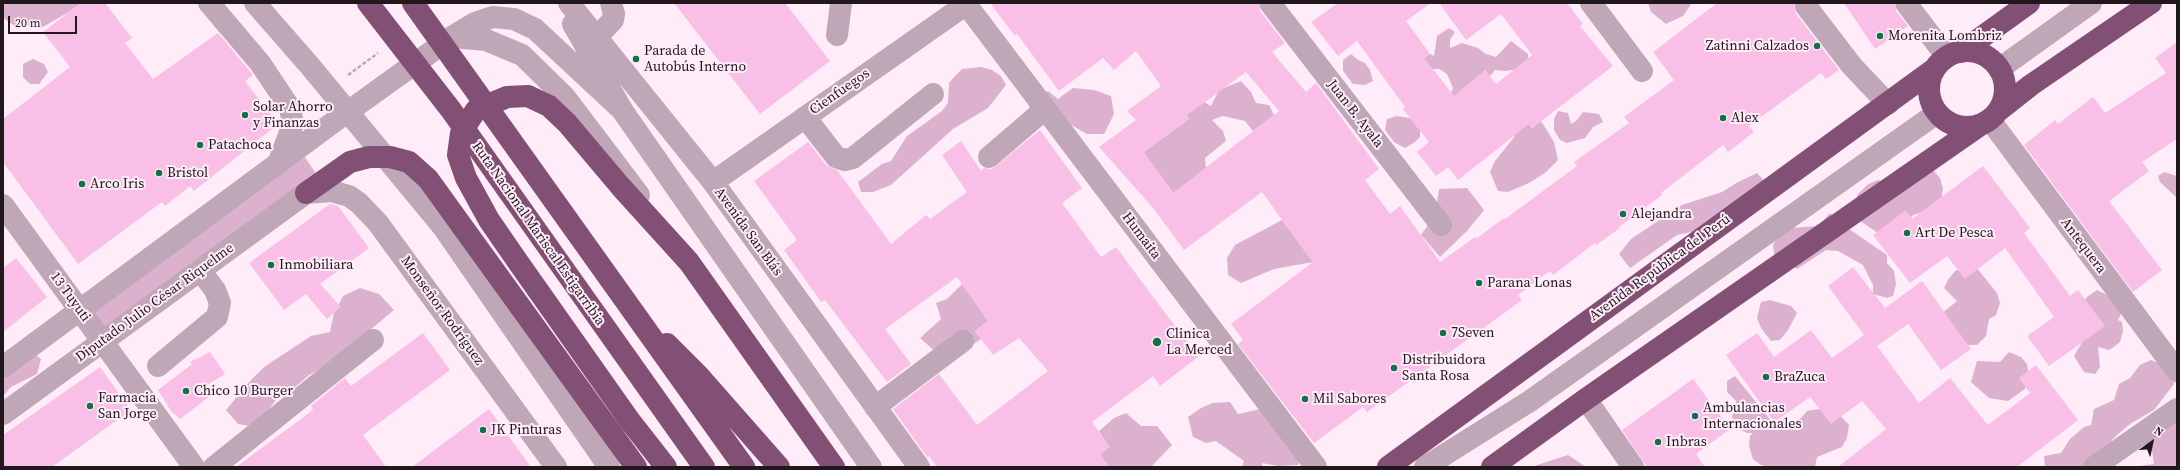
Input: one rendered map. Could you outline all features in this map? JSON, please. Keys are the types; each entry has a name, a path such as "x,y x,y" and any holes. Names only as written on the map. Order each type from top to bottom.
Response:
{"highway":[{"name":"Ruta Nacional Mariscal Estigarribia","path":"368,3 451,110 704,467"},
{"path":"413,3 744,467"},
{"name":"Avenida República del Perú","path":"1388,467 1947,60 2029,3"},
{"path":"1492,467 1586,399 1989,119 2031,85 2151,3"},
{"path":"1973,52 1986,56 1999,70 2005,87 2004,100 1989,119 1967,128 1956,126 1946,121 1937,113 1932,104 1929,93 1929,81 1947,60 1973,52"},
{"path":"666,467 630,421 518,262 489,220 466,178 458,155 461,134 476,110 506,97 528,96 549,106 567,123 621,187 689,262 834,467"},
{"path":"306,193 350,162 369,157 390,157 409,162 428,179 636,467"},
{"path":"624,300 698,375 779,467"}],"street":[{"path":"209,3 260,63 290,108 293,124 278,164"},
{"path":"254,3 310,66 443,227 609,467"},
{"path":"561,3 622,110 872,467"},
{"name":"Avenida San Blás","path":"569,3 713,182 919,467"},
{"path":"597,37 613,20 614,14 611,3"},
{"path":"838,35 841,3"},
{"name":"Juan B. Ayala","path":"1270,3 1441,225"},
{"path":"1591,3 1642,71"},
{"path":"1906,3 1947,60"},
{"path":"1999,70 2091,3"},
{"name":"Humaita","path":"967,4 1316,467"},
{"name":"Cienfuegos","path":"713,182 967,4"},
{"path":"1806,6 1852,66 1888,104"},
{"path":"3,367 452,37 475,23 493,17 514,19 535,29 622,110"},
{"path":"452,37 486,40 522,55 564,96 689,262"},
{"path":"806,117 836,157 844,160 853,158 933,94"},
{"path":"989,157 1045,109"},
{"path":"1424,467 1530,401 1937,113"},
{"name":"Antequera","path":"1989,119 2177,371"},
{"name":"Monseñor Rodríguez","path":"306,193 331,191 349,196 359,203 378,223 556,467"},
{"name":"Diputado Julio César Riquelme","path":"3,414 306,193"},
{"name":"13 Tuyuti","path":"3,205 194,467"},
{"path":"158,366 217,317 220,303 215,290 200,270"},
{"path":"214,467 373,340"},
{"path":"875,407 963,341"},
{"path":"1586,399 1633,467"},
{"path":"1453,467 1530,401"},
{"path":"2094,467 2177,408"}],"shaded area":[{"path":"3,3 81,3 69,12 41,28 32,24 18,28 3,18"},
{"path":"1648,3 1692,3 1683,16 1666,24 1651,12"},
{"path":"1449,28 1455,32 1450,40 1450,48 1462,43 1478,48 1486,54 1496,57 1511,41 1528,54 1528,68 1505,71 1495,70 1490,76 1485,70 1460,103 1451,93 1453,88 1447,74 1439,69 1427,69 1392,81 1430,54 1434,56 1437,36"},
{"path":"1351,54 1358,60 1365,63 1370,70 1373,81 1365,85 1353,84 1343,71 1343,60"},
{"path":"33,59 44,64 48,72 39,84 30,84 23,77 23,64"},
{"path":"981,67 992,70 1001,76 1006,85 988,108 953,129 891,185 873,192 861,192 858,182 882,164 891,161 907,136 942,111 948,103 949,83 955,76 962,69"},
{"path":"1241,81 1251,92 1256,103 1269,105 1274,115 1253,131 1245,121 1223,116 1212,120 1223,131 1226,141 1205,158 1206,169 1173,193 1161,176 1154,181 1130,162 1189,119 1181,109 1201,100 1211,106 1219,90"},
{"path":"1073,88 1094,90 1111,96 1114,114 1104,134 1087,134 1066,122 1030,114 1029,97 1048,91 1058,99"},
{"path":"1558,111 1568,113 1571,124 1576,121 1583,112 1599,114 1603,122 1593,127 1585,138 1567,143 1560,140 1554,130 1554,119"},
{"path":"1520,113 1532,128 1541,121 1554,142 1558,160 1545,173 1529,183 1508,192 1498,191 1490,172 1495,161 1515,136 1513,129"},
{"path":"1397,116 1410,118 1420,130 1420,137 1405,148 1394,142 1385,130 1387,119"},
{"path":"302,153 317,175 104,335 87,313"},
{"path":"1933,170 1940,178 1943,189 1940,207 1913,215 1895,239 1881,235 1857,219 1853,205 1858,194 1868,184 1878,180 1889,183"},
{"path":"2164,172 2177,176 2177,198 2160,182 2158,176"},
{"path":"1757,173 1771,188 1696,231 1677,235 1630,268 1619,254 1631,239 1682,205 1722,192"},
{"path":"1467,188 1484,210 1467,231 1440,257 1421,235 1430,222 1436,209 1439,189"},
{"path":"1830,213 1849,229 1887,255 1887,263 1894,271 1896,284 1893,296 1887,298 1873,294 1873,285 1863,265 1838,251 1826,250 1797,269 1774,254 1773,245 1779,235 1791,228 1818,226"},
{"path":"1282,220 1313,262 1274,269 1241,283 1228,275 1227,258 1235,245"},
{"path":"1965,267 1976,267 1997,293 2000,303 1996,315 1989,319 1986,336 1977,345 1963,345 1941,314 1957,301 1944,288 1948,280 1955,271"},
{"path":"962,284 988,321 975,331 981,339 947,362 920,338 941,319 936,303 947,299"},
{"path":"360,288 379,294 394,310 328,365 309,375 295,387 278,397 256,427 238,424 226,410 250,381 264,367 311,336 330,332 334,313 343,296"},
{"path":"2097,290 2111,297 2118,305 2121,314 2118,320 2122,322 2123,331 2120,342 2109,350 2098,347 2100,367 2095,374 2084,372 2074,356 2087,334 2081,306 2087,297"},
{"path":"1770,300 1791,306 1797,313 1788,330 1780,340 1771,341 1761,328 1757,318 1761,302"},
{"path":"2009,352 2021,357 2027,364 2029,374 2025,389 2008,401 1989,398 1971,382 1977,361 2000,362"},
{"path":"33,353 41,359 37,374 11,387 3,396 3,374"},
{"path":"2151,360 2165,365 2172,375 2174,384 2154,410 2130,424 2117,435 2087,467 2045,467 2044,456 2061,453 2070,439 2084,427 2091,425 2094,409 2114,400 2119,384 2130,378 2140,365"},
{"path":"1735,376 1776,427 1787,430 1793,427 1807,411 1825,408 1835,410 1849,425 1847,438 1842,447 1817,457 1815,467 1770,467 1761,465 1753,459 1749,446 1750,436 1753,433 1747,433 1738,428 1732,417 1736,401 1727,392 1727,381"},
{"path":"1230,402 1238,414 1270,407 1302,450 1298,465 1278,466 1262,463 1262,467 1242,467 1244,461 1216,441 1206,443 1193,437 1188,417 1201,408 1213,403"},
{"path":"1126,413 1141,426 1157,426 1172,445 1151,467 1109,467 1100,454 1109,447 1099,431 1114,418"},
{"path":"2177,423 2177,467 2131,467 2154,464 2152,450 2143,444"},
{"path":"1568,455 1586,467 1530,467 1534,466"}],"building":[{"path":"81,3 105,3 132,38 125,43 153,79 218,33 253,75 245,81 278,124 194,191 190,186 165,206 162,202 78,264 3,162 3,119 70,67 43,32"},
{"path":"674,3 785,3 830,61 760,114"},
{"path":"990,3 1258,3 1260,11 1285,43 1272,52 1306,92 1316,83 1379,169 1365,180 1390,214 1400,206 1440,262 1475,237 1477,238 1504,218 1505,219 1577,166 1574,162 1629,123 1624,117 1674,80 1653,52 1717,3 1794,3 1796,14 1839,70 1826,79 1821,73 1749,126 1754,132 1728,152 1723,145 1661,193 1662,195 1619,227 1620,228 1596,245 1595,243 1553,275 1550,271 1518,295 1522,300 1367,412 1363,407 1314,443 1238,344 1243,340 1231,324 1313,262 1262,192 1184,250 1153,208 1099,147 1136,120 1127,111 1161,86 1136,51 1114,70 1103,58 1059,91 1017,34 1015,36","holes":["1246,72 1279,111 1173,193 1144,152 1189,119 1186,116"]},
{"path":"1338,3 1431,3 1406,21 1430,54 1424,58 1454,96 1485,70 1496,84 1532,55 1501,14 1466,40 1439,3 1567,3 1583,24 1580,26 1613,66 1532,128 1529,124 1458,180 1448,167 1436,176 1417,152 1429,142 1403,109 1405,107 1357,41 1338,56 1311,22"},
{"name":"Morenita Lombriz","path":"1844,3 1894,3 1896,11 1908,26 1875,49"},
{"path":"2177,42 2177,139 2142,162 2149,171 2109,201 2162,270 2133,292 2024,145 2055,120 2058,124 2093,97 2105,113 2166,73 2155,58"},
{"path":"1040,130 1082,188 1062,203 1101,257 1116,247 1198,357 1160,386 1153,376 1092,422 1110,447 1100,454 1109,467 937,467 929,456 927,457 893,409 939,374 977,425 1048,371 1019,338 993,355 975,331 988,321 957,277 885,329 911,364 887,382 825,300 821,302 784,250 797,240 754,181 808,142 826,165 837,170 891,244 926,215 930,219 967,192 942,155 961,141 981,171 984,168 992,169"},
{"path":"1983,166 2030,228 2024,233 2070,296 2078,290 2105,326 2049,366 2027,336 2054,317 2005,248 1965,279 1947,256 1910,283 1873,235 1906,210 1912,219"},
{"path":"330,204 338,206 369,248 320,284 341,307 327,319 306,294 284,310 249,263"},
{"path":"16,258 47,297 3,332 3,268"},
{"path":"1853,267 1885,308 1922,281 1971,349 1941,370 1908,324 1877,346 1919,403 1950,378 1988,425 2030,393 2019,378 2036,365 2078,420 2017,467 1838,467 1886,429 1862,401 1831,424 1810,397 1774,422 1726,355 1757,333 1774,357 1811,330 1832,358 1864,335 1828,286"},
{"path":"423,333 450,370 363,435 386,467 236,467 313,410 311,406 345,378 351,386"},
{"name":"Chico 10 Burger","path":"210,352 225,374 207,385 214,393 180,419 171,411 158,390 192,364 190,362"},
{"path":"100,367 131,410 52,467 3,467 3,435"},
{"path":"1693,379 1730,429 1696,454 1705,467 1647,467 1622,430"},
{"name":"JK Pinturas","path":"489,409 531,467 412,467"}],"place":[{"name":"Morenita Lombriz","path":"1880,36"},
{"name":"Zatinni Calzados","path":"1817,46"},
{"name":"Parada de Autobús Interno","path":"636,59"},
{"name":"Solar Ahorro y Finanzas","path":"245,115"},
{"name":"Alex","path":"1723,118"},
{"name":"Patachoca","path":"200,145"},
{"name":"Bristol","path":"159,173"},
{"name":"Arco Iris","path":"82,184"},
{"name":"Alejandra","path":"1623,214"},
{"name":"Art De Pesca","path":"1907,233"},
{"name":"Inmobiliara","path":"271,265"},
{"name":"Parana Lonas","path":"1479,283"},
{"name":"7Seven","path":"1443,333"},
{"name":"Clinica La Merced","path":"1157,342"},
{"name":"Distribuidora Santa Rosa","path":"1394,368"},
{"name":"BraZuca","path":"1766,377"},
{"name":"Chico 10 Burger","path":"186,391"},
{"name":"Mil Sabores","path":"1305,399"},
{"name":"Farmacia San Jorge","path":"90,406"},
{"name":"Ambulancias Internacionales","path":"1695,416"},
{"name":"JK Pinturas","path":"483,430"},
{"name":"Inbras","path":"1658,442"}]}
